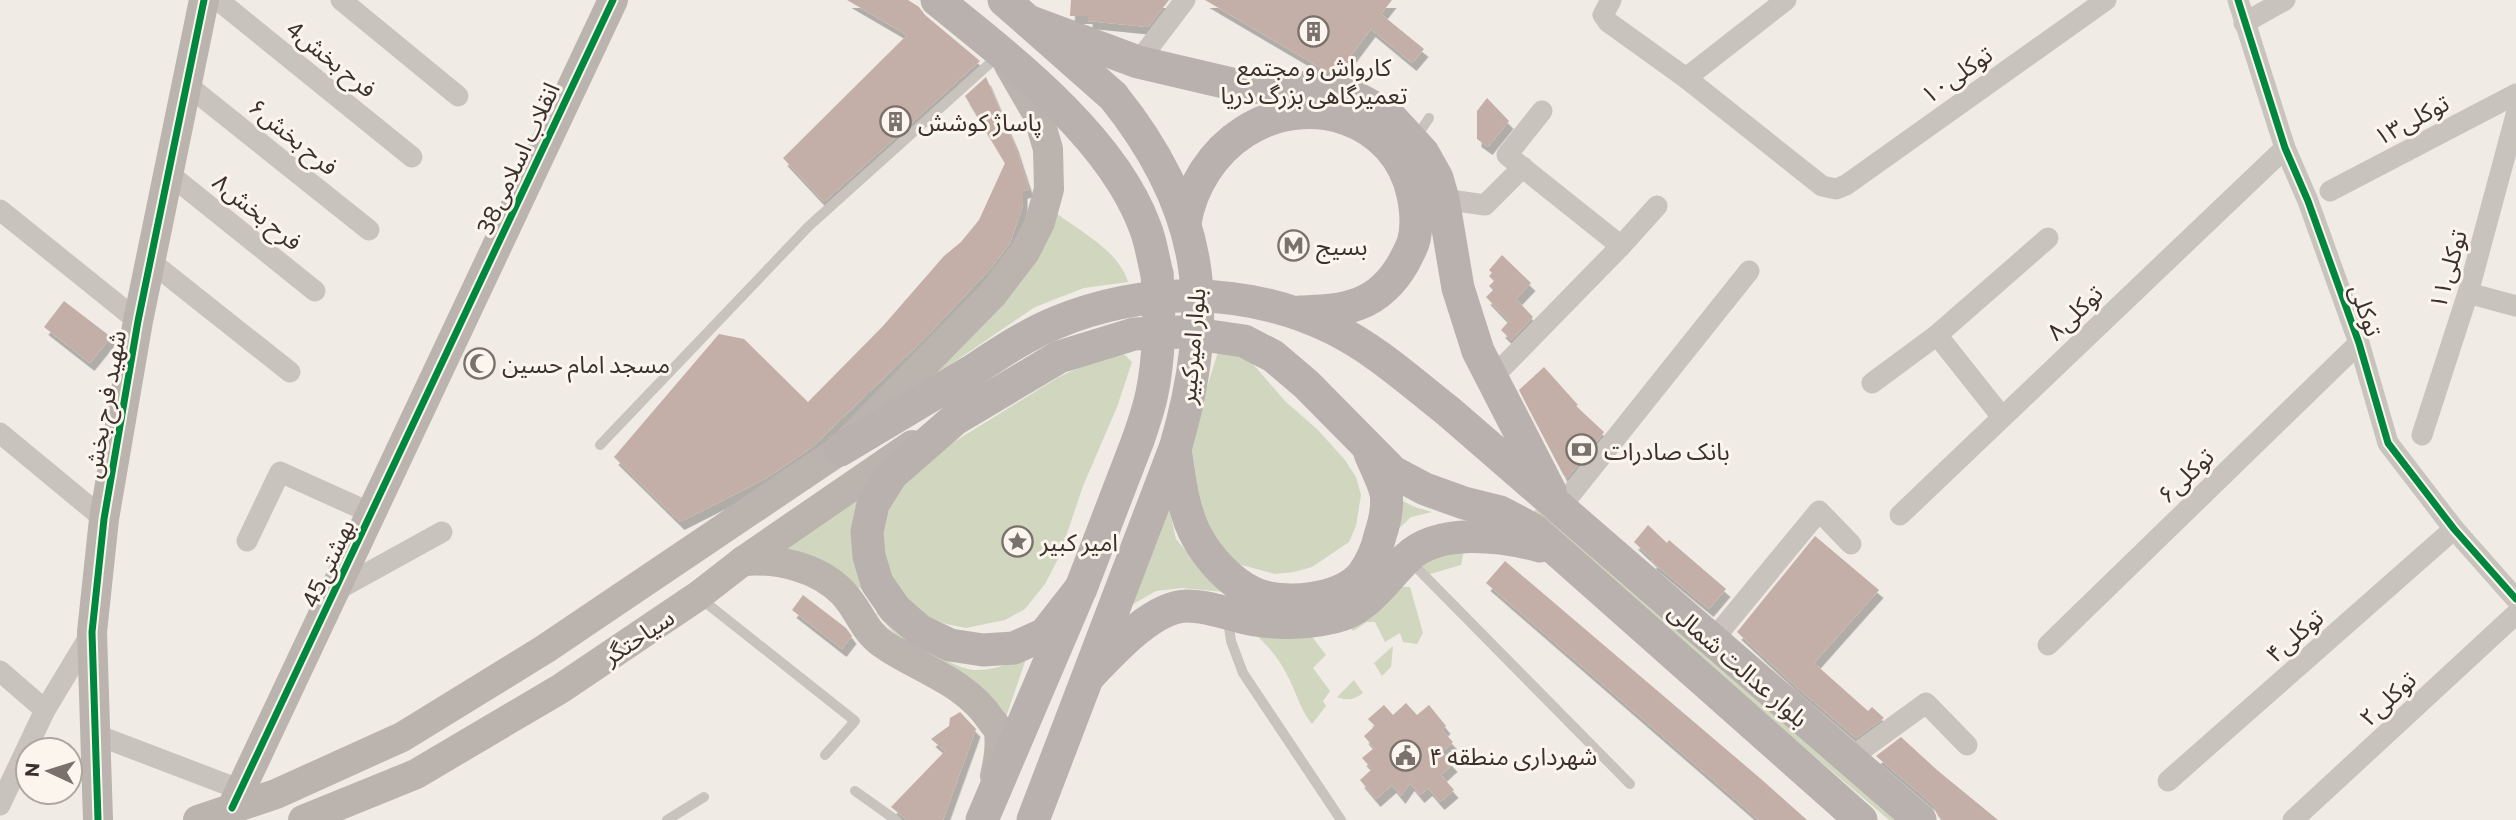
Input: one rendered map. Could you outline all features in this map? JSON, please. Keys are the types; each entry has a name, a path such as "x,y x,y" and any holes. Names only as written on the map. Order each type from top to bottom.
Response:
{"main road":[{"name":"شهید فرح بخش","path":"98,820 92,632 104,519 138,321 204,0"},
{"name":"38انقلاب اسلامی","path":"456,333 613,0"},
{"name":"بلوار امیرکبیر","path":"937,0 1002,53 1072,120 1099,150 1125,186 1145,227 1157,274 1159,307 1152,395 1138,440 1081,589"},
{"name":"بلوار امیرکبیر","path":"1016,10 1113,96 1137,125 1175,192 1195,261 1197,281 1196,327 1187,404 1175,449 1033,820"},
{"path":"1016,10 1138,62 1245,87 1316,88 1351,95 1421,130 1423,153 1437,178 1443,199 1458,288 1478,351 1559,509"},
{"name":"سیاحتگر","path":"198,820 237,799 276,794 402,737 545,649 840,450 992,295 1025,252 1040,222 1049,189 1048,149 1038,115 1002,53"},
{"path":"840,450 1054,323 1110,305 1139,299 1213,295 1253,300 1296,312 1329,311 1358,304 1374,296 1397,275 1413,242 1417,213 1410,181 1394,151 1372,130 1344,118 1320,112 1296,112 1269,119 1227,144 1210,163 1195,190 1185,223"},
{"name":"بلوار عدالت شمالی","path":"1296,312 1334,329 1386,362 1448,411 1920,820"},
{"name":"بلوار عدالت شمالی","path":"1081,589 1045,634 1014,648 983,650 950,645 919,630 895,609 877,583 869,556 867,532 873,504 892,474 955,419 1059,357 1134,334 1182,332 1244,341 1273,356 1334,410 1393,472 1425,489 1500,512 1534,530 1861,820"},
{"name":"بهشتی45","path":"237,799 456,333"},
{"name":"سیاحتگر","path":"303,820 416,774 560,689 698,596 885,461 955,419"},
{"path":"1175,449 1187,511 1195,535 1209,556 1230,578 1254,593 1286,601 1338,593 1362,576 1376,551 1383,526 1386,494 1367,447"},
{"path":"1090,675 1127,636 1161,614 1185,606 1256,620 1303,623 1338,617 1369,599 1407,558 1430,545 1460,537 1504,537 1559,551"},
{"path":"743,561 767,559 789,563 819,576 843,593 868,632 886,646 946,679 974,700 999,731 999,759 986,811"},
{"path":"986,811 1081,589"}],"street":[{"name":"4فرح بخش","path":"218,0 412,157"},
{"path":"341,0 458,96"},
{"path":"1138,62 1185,0"},
{"path":"1607,8 1608,22 1686,78 1786,0"},
{"name":"۱۰توکلی","path":"1686,78 1822,186 1836,189 1857,177 2106,0"},
{"name":"توکلی","path":"2238,0 2285,148 2308,201 2359,343 2388,443 2454,529 2516,599"},
{"path":"2244,23 2285,0"},
{"name":"فرح بخش۶","path":"186,84 369,230"},
{"name":"توکلی۱۳","path":"2330,191 2516,94"},
{"path":"1542,111 1507,155 1621,246"},
{"name":"توکلی۱۱","path":"2422,435 2468,293 2516,115"},
{"name":"توکلی۸","path":"1900,515 2285,148"},
{"path":"1443,199 1485,205 1523,167"},
{"name":"فرح بخش۸","path":"168,173 315,291"},
{"path":"1492,378 1657,206"},
{"path":"1,211 138,321"},
{"path":"1872,383 1937,335 2048,237"},
{"path":"150,261 290,372"},
{"path":"1559,509 1749,271"},
{"path":"2468,293 2516,306"},
{"path":"1937,335 2003,417"},
{"name":"توکلی۶","path":"2048,645 2359,343"},
{"path":"0,433 104,519"},
{"path":"247,541 280,472 371,513"},
{"path":"1712,641 1818,511 1851,544"},
{"name":"توکلی۴","path":"2168,781 2454,529"},
{"path":"335,591 442,532"},
{"name":"توکلی۲","path":"2293,820 2516,614"},
{"path":"0,805 45,710 92,632"},
{"path":"0,671 45,710"},
{"path":"1849,760 1926,703 1967,745"},
{"path":"97,735 237,799"}],"lane":[{"path":"600,445 808,226 1002,53"},
{"path":"1407,558 1630,784"},
{"path":"698,596 855,721 825,755"},
{"path":"1227,614 1231,641 1243,673 1341,820"},
{"path":"855,791 896,820"},
{"path":"667,820 704,797"}],"green space":[{"path":"1056,213 1108,252 1128,282 1084,288 1035,307 913,390"},
{"path":"1219,349 1245,355 1286,402 1318,430 1345,460 1356,477 1361,495 1356,526 1349,542 1312,567 1275,574 1238,564 1220,550 1194,505 1191,437"},
{"path":"1117,355 1125,355 1132,362 1117,407 1083,486 1059,557 1045,584 1025,609 1005,620 966,628 928,617 899,594 879,546 892,496 941,450 1059,377"},
{"path":"868,486 856,538 857,563 865,591 780,549"},
{"path":"1167,500 1176,539 1206,574 1236,593 1182,588 1156,591 1123,610"},
{"path":"1401,500 1432,512 1411,517 1391,536"},
{"path":"1537,508 1904,820 1889,820 1679,641 1534,511"},
{"path":"1464,550 1461,565 1422,574 1424,560"},
{"path":"1400,587 1410,587 1423,633 1417,644 1403,642 1400,633 1385,642 1375,622 1367,622 1353,631 1347,623"},
{"path":"883,609 925,646 962,667 988,669 1027,656 1006,717 894,633 876,613"},
{"path":"1254,633 1309,633 1326,655 1313,668 1330,691 1323,701 1326,706 1312,724 1279,662"},
{"path":"1393,646 1391,667 1382,676 1374,663"},
{"path":"1354,680 1363,693 1350,699 1337,697"}],"building":[{"name":"پاساژ کوشش","path":"847,0 908,0 980,61 824,202 783,158 907,35"},
{"path":"1071,0 1169,0 1148,27 1088,21 1088,16 1070,16"},
{"name":"کارواش و مجتمع تعمیرگاهی بزرگ دریا","path":"1205,0 1392,0 1381,14 1424,49 1412,63 1371,29 1338,73 1324,70"},
{"path":"986,77 1014,143 1029,189 1023,191 1023,205 1010,243 991,268 925,338 811,448 765,479 680,522 614,457 719,334 744,339 808,402 883,326 979,220 1005,163 965,96"},
{"path":"1487,98 1509,121 1488,147 1477,139 1477,111"},
{"path":"1502,255 1531,283 1516,299 1533,317 1511,340 1501,330 1509,321 1486,297 1493,290 1489,286 1494,281 1489,276 1492,273 1489,270"},
{"path":"64,301 111,337 90,363 44,327"},
{"path":"1544,367 1578,405 1576,406 1604,432 1567,478 1519,390"},
{"path":"1648,525 1726,589 1709,609 1651,561 1653,560 1634,542"},
{"path":"1815,536 1879,590 1814,663 1868,711 1872,707 1884,718 1856,738 1737,632"},
{"path":"1505,561 1807,820 1759,820 1486,583"},
{"path":"803,595 846,628 852,636 842,649 792,610"},
{"name":"شهرداری منطقه ۴","path":"1406,703 1417,715 1429,705 1446,726 1442,730 1453,742 1442,752 1453,764 1441,775 1454,790 1440,802 1428,788 1420,795 1410,783 1401,796 1392,785 1376,799 1360,780 1372,769 1362,758 1374,748 1364,736 1375,726 1368,719 1384,705 1393,715"},
{"path":"960,712 976,729 943,820 907,820 891,807 945,751 931,739 949,726 950,718"},
{"path":"1901,737 1998,820 1943,820 1938,816 1933,805 1876,756"}],"cycle path":[{"path":"98,820 92,632 104,519 138,321 204,0"},
{"path":"232,808 613,0"},
{"path":"2238,0 2285,148 2308,201 2359,343 2388,443 2454,529 2516,599"}],"place":[{"name":"کارواش و مجتمع تعمیرگاهی بزرگ دریا","path":"1314,32"},
{"name":"پاساژ کوشش","path":"895,121"},
{"name":"بسیج","path":"1293,245"},
{"name":"مسجد امام حسین","path":"479,363"},
{"name":"بانک صادرات","path":"1581,450"},
{"name":"امیر کبیر","path":"1017,541"},
{"name":"شهرداری منطقه ۴","path":"1406,755"}]}
